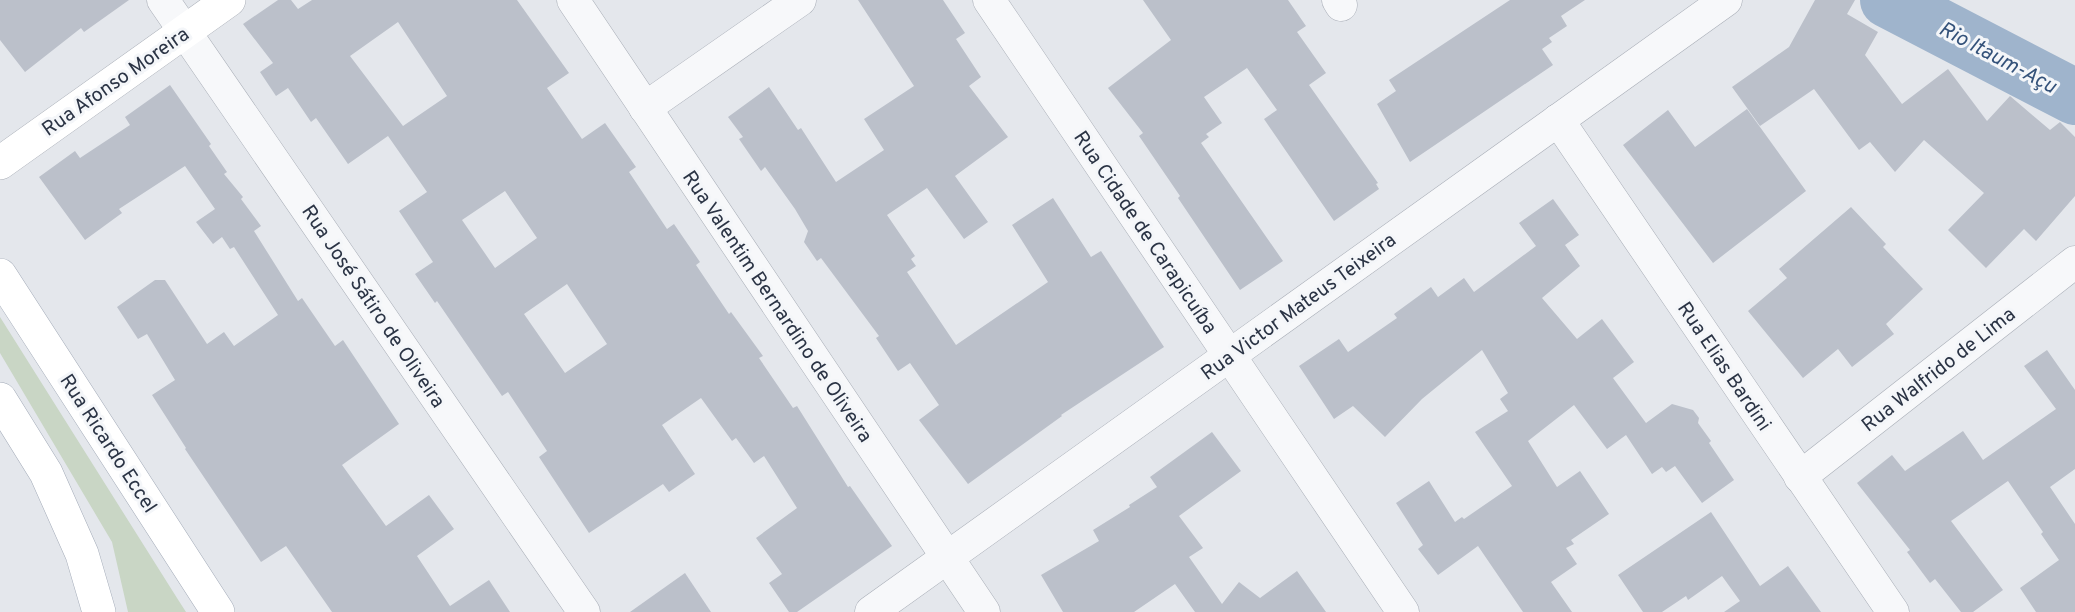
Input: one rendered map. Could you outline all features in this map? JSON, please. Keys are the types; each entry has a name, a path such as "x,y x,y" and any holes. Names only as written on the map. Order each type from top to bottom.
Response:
{"main road":[{"name":"Rua Afonso Moreira","path":"0,163 230,0"},
{"name":"Rua Ricardo Eccel","path":"0,274 218,612"},
{"path":"0,399 46,473 82,554 99,612"}],"street":[{"name":"Rua José Sátiro de Oliveira","path":"163,0 584,612"},
{"name":"Rua Valentim Bernardino de Oliveira","path":"573,0 984,612"},
{"path":"645,108 800,0"},
{"name":"Rua Cidade de Carapicuíba","path":"989,0 1403,612"},
{"name":"Rua Victor Mateus Teixeira","path":"871,612 1726,0"},
{"name":"Rua Elias Bardini","path":"1558,120 1893,612"},
{"name":"Rua Walfrido de Lima","path":"1800,477 2075,262"}],"green space":[{"path":"0,317 186,612 128,612 112,542 0,353"}],"building":[{"path":"0,0 129,0 84,32 81,28 25,72 0,40"},
{"path":"278,0 291,0 298,9 312,0 517,0 569,73 547,88 582,139 605,123 636,167 629,172 667,229 674,224 700,262 696,265 729,314 731,312 763,356 759,358 793,408 797,406 848,487 850,486 892,546 797,612 789,612 769,583 782,574 756,538 797,508 764,456 754,463 736,438 732,441 701,398 662,425 695,474 669,492 663,484 589,533 539,457 547,451 508,392 502,396 437,301 435,303 415,274 433,262 399,211 427,192 388,136 348,164 316,118 311,122 288,88 276,96 260,72 273,63 243,24","holes":["398,22 447,96 403,126 350,56","505,191 537,238 495,268 462,220","567,284 607,344 565,373 524,314"]},
{"path":"858,0 943,0 965,33 956,39 981,77 969,86 1008,137 955,176 988,222 964,239 927,188 887,215 915,256 911,259 916,266 907,272 956,345 1048,282 1012,225 1053,198 1091,257 1101,251 1164,347 1061,415 968,484 919,420 939,405 910,363 898,371 876,338 879,336 821,258 817,261 804,242 808,231 795,209 765,167 761,171 739,139 743,137 728,117 769,87 798,130 801,128 836,182 884,150 864,119 914,86"},
{"path":"1143,0 1288,0 1306,26 1297,32 1326,73 1309,85 1378,183 1376,184 1379,189 1334,221 1264,119 1277,110 1247,68 1204,97 1222,123 1206,134 1209,137 1201,143 1283,261 1240,290 1139,136 1143,133 1108,88 1171,40"},
{"path":"1510,0 1585,0 1561,16 1567,26 1549,38 1552,42 1542,49 1553,65 1410,162 1377,104 1396,91 1389,80"},
{"path":"1815,0 1855,0 1847,14 1878,32 1865,55 1902,104 1948,69 1987,121 2010,96 2050,130 2060,122 2075,137 2075,196 2036,241 2024,229 1986,268 1948,230 1984,193 1924,140 1895,172 1870,142 1859,150 1814,89 1760,126 1732,87 1789,47"},
{"path":"170,85 211,144 209,146 227,172 224,174 243,197 241,199 261,226 254,231 298,301 302,298 335,346 343,340 399,424 342,465 386,526 429,495 454,529 417,556 450,606 489,580 510,612 332,612 286,546 261,562 185,449 152,395 175,380 147,334 138,339 117,307 155,280 165,280 207,344 224,332 234,346 278,315 234,247 230,249 222,237 213,244 196,222 215,209 185,166 119,209 122,213 85,240 39,177 75,151 80,158 130,125 125,117"},
{"path":"1747,109 1806,191 1713,263 1623,145 1668,110 1695,147"},
{"path":"1553,199 1579,235 1565,245 1580,266 1542,298 1577,339 1602,319 1634,362 1613,378 1646,423 1672,404 1693,410 1699,418 1698,423 1711,441 1709,443 1734,480 1702,503 1675,466 1666,472 1662,467 1652,474 1626,435 1607,449 1574,405 1528,441 1557,487 1580,471 1609,514 1571,540 1574,544 1566,548 1577,564 1551,582 1572,612 1523,612 1478,546 1438,575 1418,549 1423,545 1396,503 1429,481 1455,522 1462,517 1464,519 1512,486 1475,432 1508,411 1500,399 1508,393 1482,350 1422,399 1385,437 1353,406 1334,419 1299,366 1339,339 1348,352 1397,318 1394,314 1431,287 1438,297 1464,278 1474,292 1536,246 1519,223"},
{"path":"1851,207 1886,244 1883,247 1923,289 1886,324 1894,334 1852,367 1838,349 1803,378 1748,311 1787,278 1779,269"},
{"path":"2047,350 2075,390 2075,469 2050,487 2075,524 2075,612 2036,612 2020,588 2059,560 2008,481 1951,521 2003,590 1973,612 1961,612 1935,579 1930,583 1907,552 1910,550 1857,483 1892,455 1905,471 1963,431 1983,460 2056,409 2024,366"},
{"path":"1212,432 1241,471 1179,516 1203,548 1189,557 1222,604 1239,582 1260,598 1297,571 1326,612 1195,612 1175,584 1134,612 1063,612 1041,575 1099,541 1093,530 1157,487 1150,477"},
{"path":"1711,512 1760,586 1788,566 1821,612 1724,612 1740,601 1722,576 1688,600 1686,596 1662,612 1643,612 1618,575"},
{"path":"685,573 711,612 630,612"}],"waterway":[{"name":"Rio Itaum-Açu","path":"1888,0 2075,97"}]}
